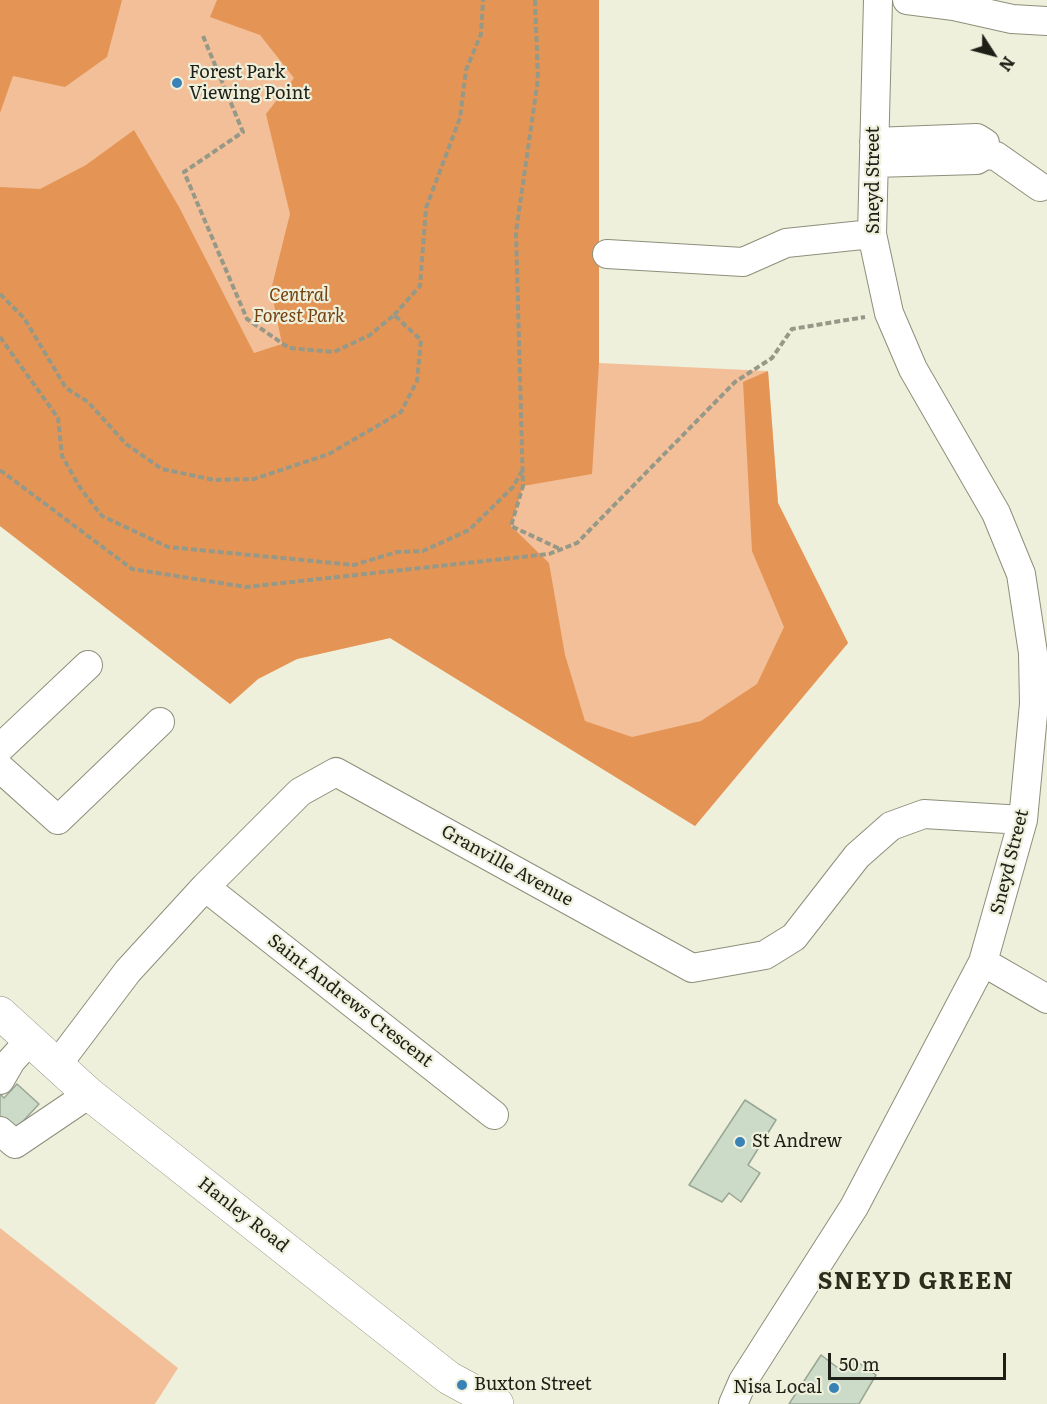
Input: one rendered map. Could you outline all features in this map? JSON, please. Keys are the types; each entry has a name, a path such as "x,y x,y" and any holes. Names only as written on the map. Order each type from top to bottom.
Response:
{"main road":[{"name":"Hanley Road","path":"0,1012 89,1094 449,1378 497,1404"}],"street":[{"name":"Sneyd Street","path":"733,1404 743,1381 854,1207 983,962 1023,820 1034,683 1034,575 913,369 889,313 872,234 878,0"},
{"path":"907,0 954,6 1012,20 1047,21"},
{"path":"874,152 977,160 985,155 996,156 1040,186"},
{"path":"607,254 743,261 786,243 872,234"},
{"path":"0,748 88,665"},
{"path":"0,768 58,820 160,722"},
{"name":"Granville Avenue","path":"57,1065 128,971 205,887 300,792 336,772 692,968 765,955 794,937 857,856 891,826 924,814 1023,820"},
{"name":"Saint Andrews Crescent","path":"205,887 494,1115"},
{"path":"983,962 1047,999"},
{"path":"0,1080 11,1061 29,1041"},
{"path":"0,1131 15,1144 89,1094"}],"path":[{"path":"202,36 243,132 184,172 247,319 290,348 334,352 370,335 394,315 420,286 426,208 460,118 466,70 481,34 483,0"},
{"path":"535,0 538,79 516,232 523,486 511,526 560,550"},
{"path":"0,294 24,318 66,388 88,402 126,444 162,469 214,480 254,479 330,454 401,412 417,381 421,340 394,315"},
{"path":"0,471 132,569 246,587 549,554 577,543 735,382 772,358 792,329 889,313"},
{"path":"0,337 58,418 62,456 81,489 102,516 168,547 354,565 397,552 423,551 469,530 513,487 522,471"}],"green space":[{"name":"Central Forest Park","path":"0,0 599,0 599,363 768,371 778,503 848,643 695,826 390,638 297,659 258,679 230,704 0,526"},
{"path":"0,0 122,0 107,57 65,87 13,76 0,113"},
{"name":"Central Forest Park","path":"217,0 599,0 599,363 592,474 523,486 511,526 549,563 565,655 585,721 632,737 701,721 757,684 784,627 752,551 743,382 768,371 778,503 848,643 695,826 390,638 297,659 258,679 230,704 0,526 0,187 40,189 86,165 134,130 179,207 254,353 282,344 271,290 290,214 266,114 294,78 260,35 210,17"},
{"path":"0,1228 178,1368 155,1404 0,1404"}],"building":[{"path":"17,1084 39,1104 0,1146 0,1094 4,1098"},
{"name":"St Andrew","path":"745,1100 776,1120 748,1165 760,1173 741,1202 729,1193 722,1202 689,1185"},
{"name":"Nisa Local","path":"821,1355 842,1371 852,1358 876,1375 859,1404 789,1404"}],"place":[{"name":"Forest Park Viewing Point","path":"177,83"},
{"name":"St Andrew","path":"740,1142"},
{"name":"Buxton Street","path":"462,1385"},
{"name":"Nisa Local","path":"834,1388"}],"district":[{"name":"SNEYD GREEN","path":"916,1282"}]}
